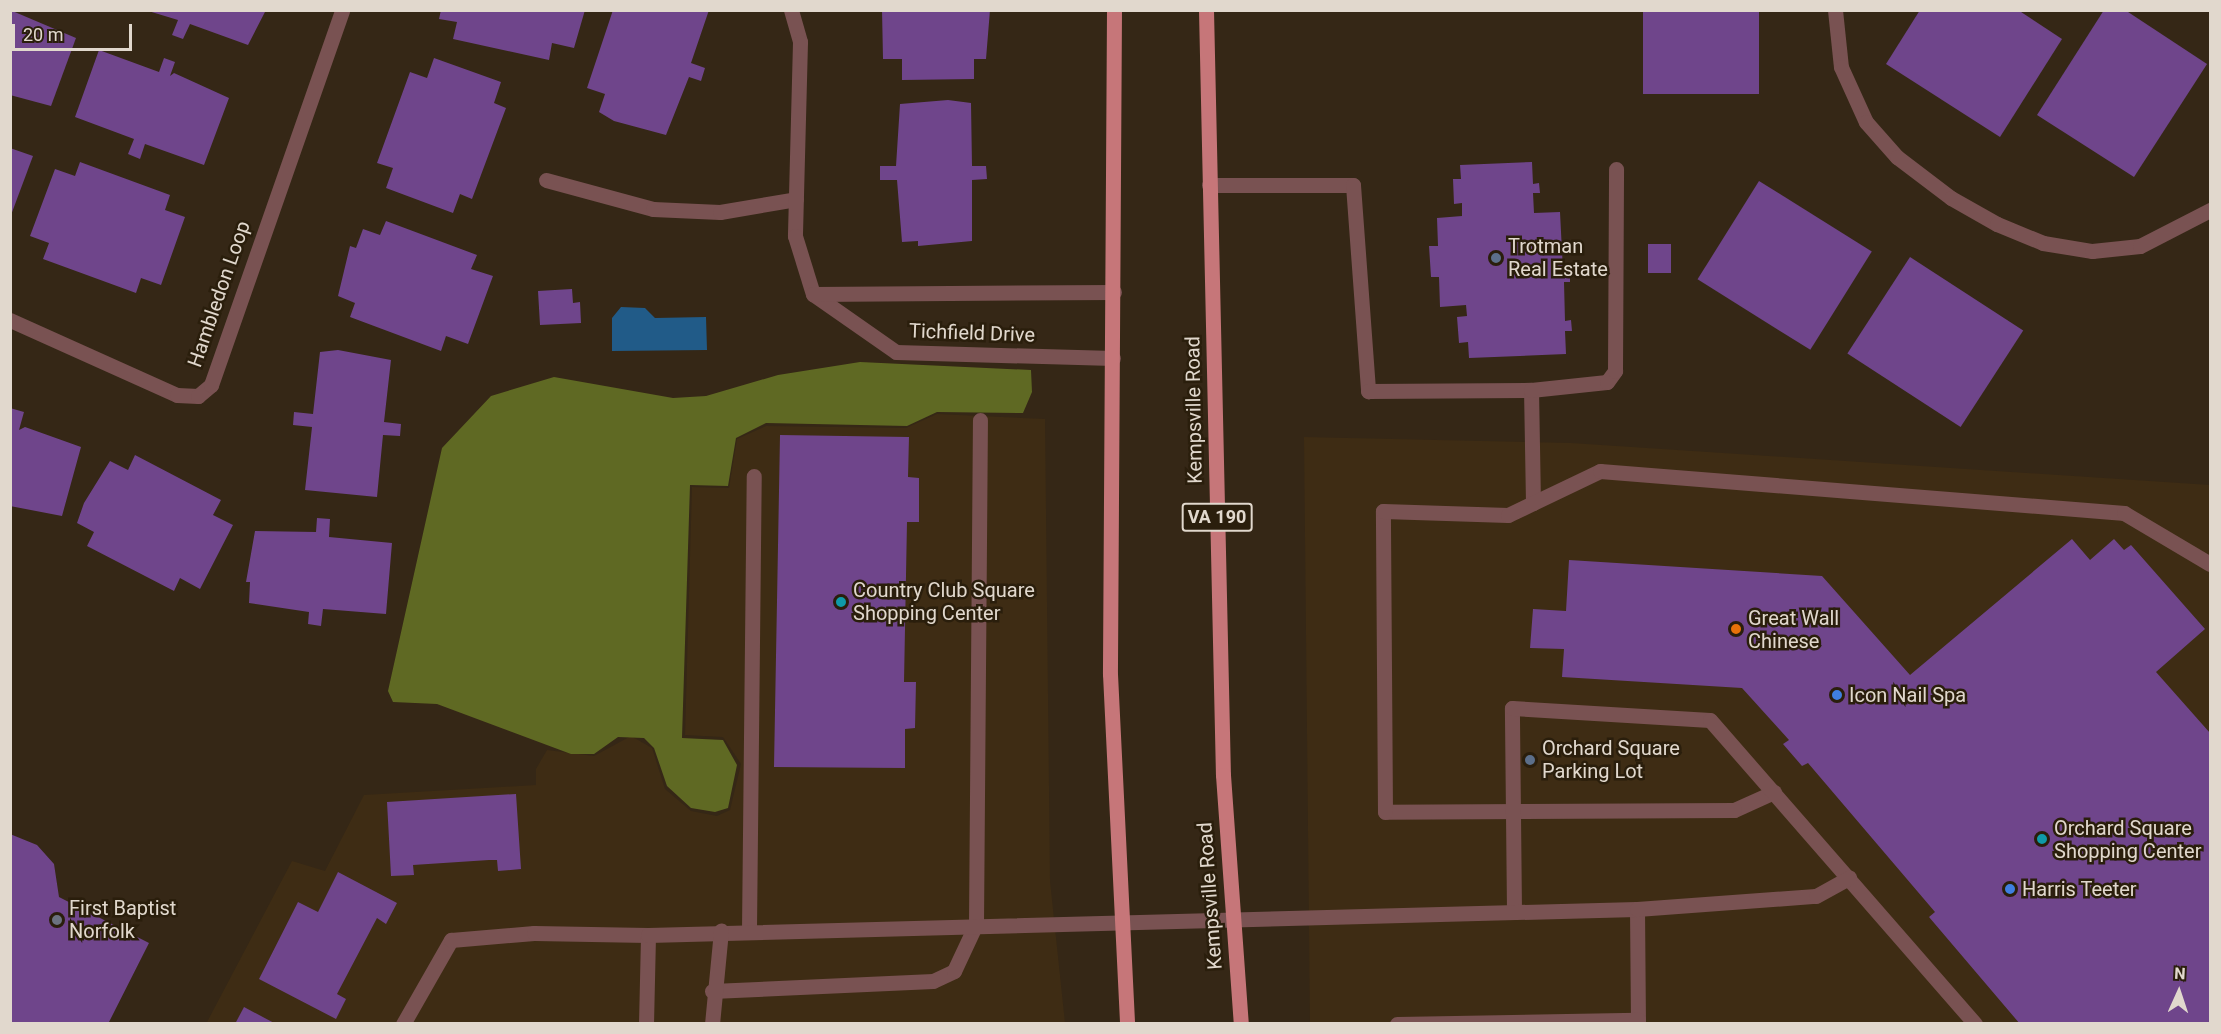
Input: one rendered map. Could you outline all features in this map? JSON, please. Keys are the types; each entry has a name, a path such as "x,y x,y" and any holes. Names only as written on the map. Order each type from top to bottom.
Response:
{"main road":[{"path":"1114,10 1110,674 1120,923 1127,1023"},
{"name":"Kempsville Road","path":"1206,10 1209,185 1231,920 1241,1023"}],"street":[{"name":"Hambledon Loop","path":"10,320 177,395 198,396 211,385 342,10"},
{"path":"791,10 800,42 795,236 813,294"},
{"path":"1835,10 1841,67 1866,122 1897,157 1950,198 1996,224 2043,243 2092,250 2140,246 2211,210"},
{"path":"1209,185 1353,185 1368,391 1531,390 1607,382 1615,371 1616,169"},
{"path":"546,180 653,209 720,212 796,199"},
{"name":"Tichfield Drive","path":"813,294 1114,292"},
{"name":"Tichfield Drive","path":"813,294 896,352 1113,358"},
{"path":"1531,390 1533,503"},
{"path":"712,991 933,981 954,971 976,924 980,420"},
{"path":"1774,792 1734,810 1384,812 1383,511 1508,515 1600,471 2124,513 2211,564"},
{"path":"749,929 754,476"},
{"path":"1514,910 1512,708 1710,720 1975,1023"},
{"path":"403,1023 451,940 534,933 648,935 749,929 1120,923 1514,910 1637,909 1816,896 1849,879"},
{"path":"1397,1023 1638,1022 1637,909"},
{"path":"712,1023 712,991 721,930"},
{"path":"646,1023 648,935"}],"shaded area":[{"path":"937,414 1045,419 1050,881 1065,1023 206,1024 292,861 325,871 364,795 536,785 536,769 547,750 594,756 631,736 652,748 665,789 691,811 717,816 730,810 741,764 723,737 685,735 692,487 729,488 737,439 766,426 906,428"},
{"path":"1304,437 1571,443 2210,485 2210,1023 1310,1023"}],"green space":[{"path":"860,362 1031,370 1032,392 1023,413 937,412 907,426 766,423 736,438 728,486 690,485 682,738 723,740 737,765 728,808 715,812 691,808 667,786 654,748 644,738 618,737 594,754 571,754 437,704 393,702 388,691 442,448 491,396 554,377 673,398 706,396 778,375"}],"water":[{"path":"621,307 645,308 655,318 706,317 707,350 612,351 612,318"}],"building":[{"path":"10,10 76,38 51,106 10,95"},
{"path":"145,10 266,10 248,45 190,24 183,39 172,35 178,20"},
{"path":"441,10 585,10 574,48 552,43 549,60 453,39 457,22 439,19"},
{"path":"613,10 709,10 691,63 705,68 701,81 689,77 666,135 614,121 599,112 605,94 587,88"},
{"path":"882,10 990,10 986,59 974,59 974,79 902,80 902,59 883,59"},
{"path":"1643,10 1759,10 1759,94 1643,94"},
{"path":"1920,10 2018,10 2062,39 2000,137 1886,64"},
{"path":"2104,10 2125,10 2207,64 2134,177 2037,115"},
{"path":"99,50 159,72 164,58 175,62 170,76 174,73 229,98 204,165 145,144 140,159 128,154 134,139 75,117"},
{"path":"434,58 501,82 494,103 506,108 472,199 460,194 453,213 386,188 393,168 377,163 410,72 427,78"},
{"path":"948,100 971,103 972,166 986,166 987,179 972,180 972,241 918,246 918,241 902,242 897,180 880,180 880,166 896,166 900,104"},
{"path":"10,148 33,156 11,215 10,215"},
{"path":"80,162 170,195 165,210 185,217 161,285 141,278 136,293 43,259 49,243 30,236 55,169 75,176"},
{"name":"Trotman Real Estate","path":"1532,162 1533,184 1539,183 1540,193 1533,193 1534,213 1560,212 1563,271 1570,270 1570,282 1564,282 1565,321 1571,320 1572,331 1565,331 1566,354 1469,358 1468,342 1459,343 1457,317 1467,316 1466,305 1440,307 1439,277 1431,277 1429,246 1438,246 1437,218 1462,216 1462,203 1454,204 1453,179 1461,179 1460,165"},
{"path":"1759,181 1872,251 1810,350 1698,279"},
{"path":"386,221 477,255 471,269 493,276 468,344 446,336 441,351 350,317 355,303 338,296 350,246 356,248 363,229 380,235"},
{"path":"1648,244 1671,244 1671,273 1648,273"},
{"path":"1910,257 2023,331 1961,427 1847,353"},
{"path":"572,289 573,303 580,302 581,323 540,325 538,291"},
{"path":"338,350 391,360 384,422 401,424 400,436 383,435 377,497 305,490 312,427 293,425 294,412 313,414 320,352"},
{"path":"10,408 24,412 19,430 25,427 81,447 62,516 10,506"},
{"name":"Country Club Square Shopping Center","path":"780,435 909,437 908,477 919,478 919,522 907,522 904,682 916,682 915,728 905,729 905,768 774,767"},
{"path":"135,455 221,500 213,515 233,525 200,589 180,578 174,591 87,546 94,532 77,523 84,503 110,461 128,470"},
{"path":"317,518 330,519 329,537 392,543 386,614 323,609 321,626 308,624 309,612 249,603 250,582 246,582 255,531 316,532"},
{"name":"Orchard Square Shopping Center","path":"2072,539 2090,560 2114,539 2124,550 2131,545 2205,629 2156,672 2210,733 2210,1024 2020,1024 1929,917 1935,912 1808,763 1802,766 1783,744 1789,740 1742,688 1562,677 1564,649 1530,648 1533,609 1566,611 1569,560 1822,576 1910,675"},
{"path":"516,794 521,869 498,871 497,860 489,860 413,865 414,875 391,876 387,802"},
{"name":"First Baptist Norfolk","path":"10,834 37,845 54,864 59,897 149,943 108,1024 10,1024"},
{"path":"338,872 397,903 386,924 377,918 337,994 346,999 336,1019 259,979 298,902 318,912"},
{"path":"244,1007 276,1024 235,1024"}],"place":[{"name":"Trotman Real Estate","path":"1496,258"},
{"name":"Country Club Square Shopping Center","path":"841,602"},
{"name":"Great Wall Chinese","path":"1736,629"},
{"name":"Icon Nail Spa","path":"1837,695"},
{"name":"Orchard Square Parking Lot","path":"1530,760"},
{"name":"Orchard Square Shopping Center","path":"2042,839"},
{"name":"Harris Teeter","path":"2010,889"},
{"name":"First Baptist Norfolk","path":"57,920"}]}
